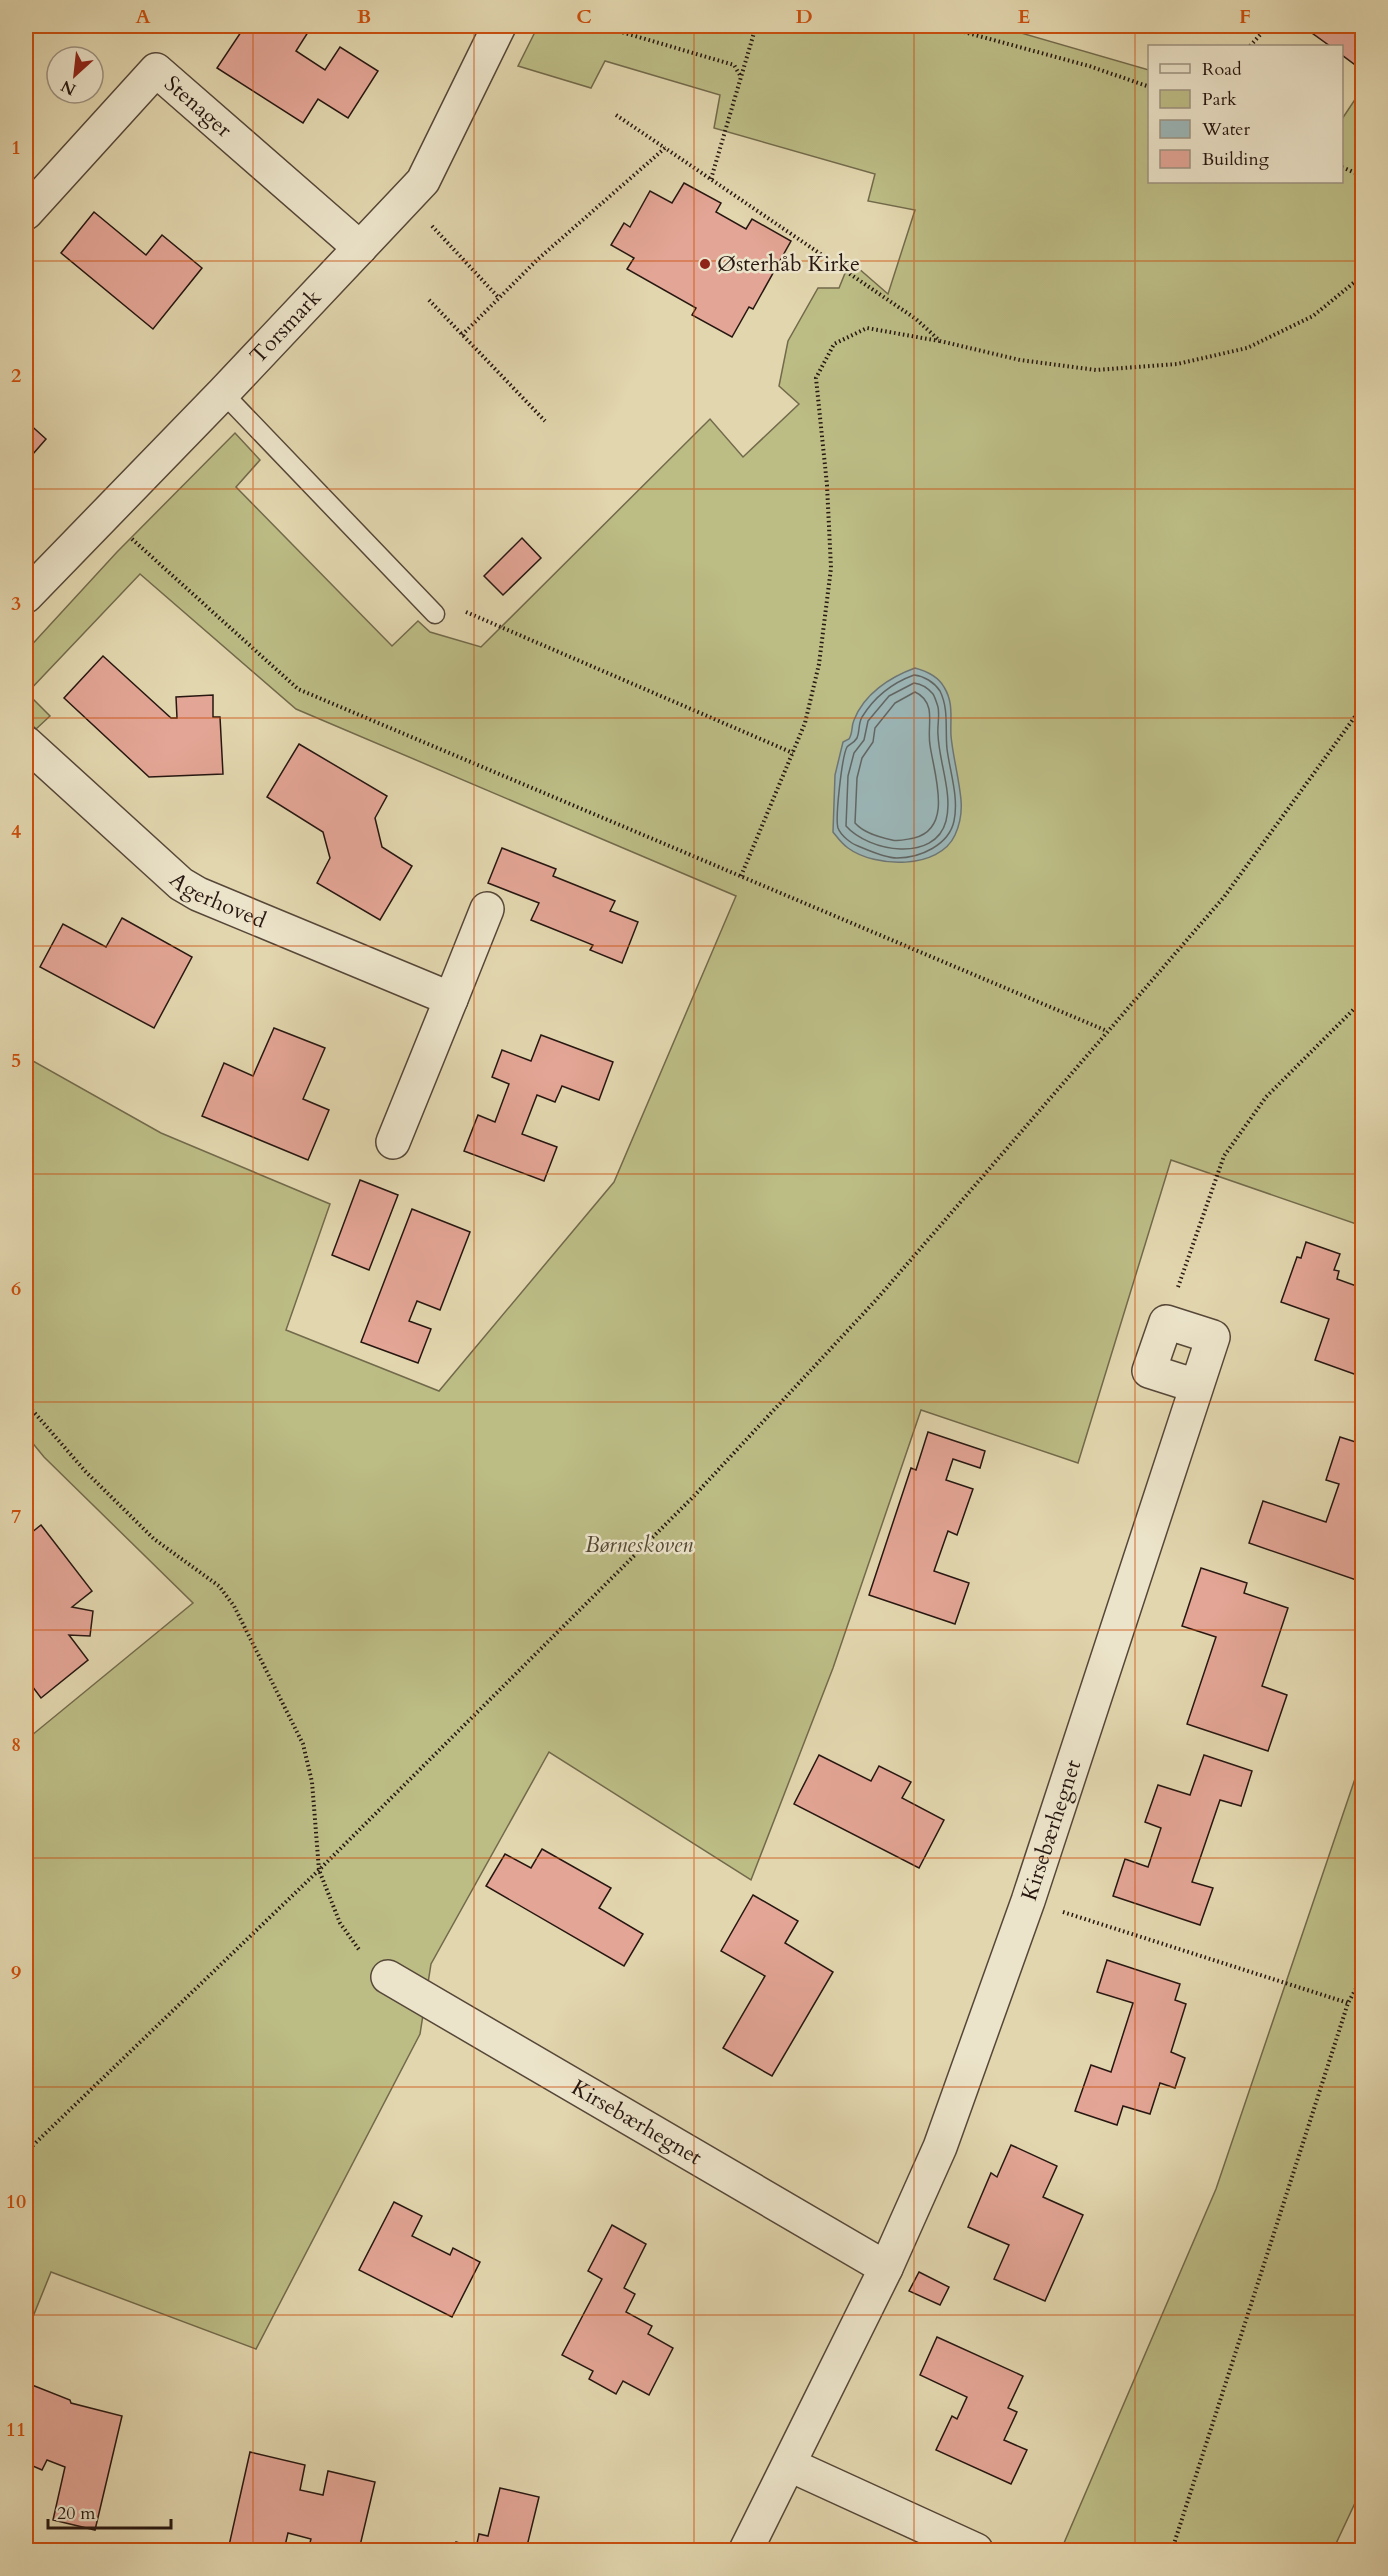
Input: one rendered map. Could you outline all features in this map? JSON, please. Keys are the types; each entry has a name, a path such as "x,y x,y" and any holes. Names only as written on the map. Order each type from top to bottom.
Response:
{"street":[{"name":"Torsmark","path":"27,592 223,393 423,182 500,26"},
{"name":"Stenager","path":"26,213 156,70 360,248"},
{"name":"Agerhoved","path":"26,743 181,884 198,894 451,999"},
{"path":"393,1142 487,909"},
{"path":"1166,1322 1149,1371 1196,1386"},
{"name":"Kirsebærhegnet","path":"746,2550 886,2268 940,2147 1028,1901 1213,1337 1166,1322"},
{"name":"Kirsebærhegnet","path":"388,1977 886,2268"},
{"path":"790,2465 976,2550"}],"lane":[{"path":"223,393 435,614"}],"path":[{"path":"601,26 734,64 741,78"},
{"path":"711,179 756,26"},
{"path":"942,26 1089,66 1148,87"},
{"path":"1251,45 1268,26"},
{"path":"616,115 916,319 940,341"},
{"path":"462,335 538,259 665,148"},
{"path":"1343,168 1362,176"},
{"path":"430,223 500,298"},
{"path":"741,876 805,723 819,664 831,568 827,485 816,378 834,344 867,328 940,341 1020,360 1096,370 1177,364 1247,348 1313,316 1362,276"},
{"path":"429,300 545,421"},
{"path":"105,514 298,689 1108,1032"},
{"path":"435,614 465,612 793,753"},
{"path":"26,2152 319,1870 693,1497 876,1300 1224,897 1362,707"},
{"path":"1166,1322 1224,1156 1266,1097 1362,1001"},
{"path":"26,1403 86,1472 154,1539 219,1586 234,1606 303,1744 312,1782 319,1870 340,1923 374,1971 388,1977"},
{"path":"1028,1901 1348,2003"},
{"path":"1172,2550 1348,2003 1362,1978"}],"green space":[{"name":"Børneskoven","path":"538,26 997,26 1148,70 1148,183 1343,183 1343,118 1360,92 1362,94 1362,1226 1171,1160 1078,1463 921,1410 833,1668 751,1880 549,1752 431,1964 420,2034 256,2349 51,2272 26,2334 26,1740 193,1603 44,1457 26,1435 26,1057 161,1133 330,1204 286,1330 439,1391 614,1182 736,896 296,709 140,574 27,693 50,716 36,729 26,719 26,651 117,552 235,433 260,460 236,487 392,646 418,621 430,632 481,647 710,419 743,457 799,404 779,386 788,341 818,288 839,288 850,261 888,294 915,210 868,201 875,174 714,128 720,95 605,61 591,88 518,66"},
{"path":"1362,1758 1362,2488 1333,2550 1061,2550 1216,2189"}],"water":[{"path":"915,668 935,677 944,687 949,699 951,736 961,813 955,835 947,846 935,855 921,860 890,862 860,855 848,848 833,832 835,775 843,742 849,739 854,720 864,702 896,676"}],"building":[{"path":"245,26 312,26 296,51 325,70 340,47 378,71 348,118 318,99 303,123 217,68"},
{"path":"1318,26 1362,26 1362,70 1343,56 1343,45 1329,45 1312,33"},
{"path":"26,111 33,134 26,137"},
{"name":"Østerhåb Kirke","path":"684,183 721,203 716,212 746,229 752,219 791,241 753,309 749,307 732,337 692,315 696,308 627,269 634,258 611,245 624,223 630,227 650,191 672,203"},
{"path":"94,212 146,255 162,235 202,268 153,329 61,253"},
{"path":"26,421 46,439 26,462"},
{"path":"522,538 541,558 503,595 484,576"},
{"path":"103,656 171,718 177,718 176,697 213,695 213,717 220,717 223,774 149,777 64,698"},
{"path":"299,744 387,796 375,818 382,847 412,866 380,920 317,883 330,858 323,832 267,797"},
{"path":"502,848 556,869 553,876 615,901 610,911 638,922 622,963 590,950 593,945 531,920 539,903 488,883"},
{"path":"122,918 192,957 154,1028 40,967 63,924 106,947"},
{"path":"274,1028 325,1048 303,1099 329,1110 308,1160 202,1116 224,1063 253,1076"},
{"path":"541,1035 613,1062 599,1100 562,1086 555,1102 537,1095 522,1134 557,1147 544,1181 464,1151 478,1115 495,1122 509,1084 492,1077 502,1050 531,1061"},
{"path":"360,1180 398,1195 369,1270 332,1255"},
{"path":"412,1209 470,1232 440,1310 417,1301 409,1321 431,1329 418,1363 361,1342"},
{"path":"1306,1242 1340,1254 1334,1270 1339,1271 1337,1279 1362,1288 1362,1383 1356,1380 1357,1375 1315,1360 1329,1319 1281,1302 1297,1257 1301,1258"},
{"path":"928,1432 985,1451 980,1468 953,1459 946,1480 973,1489 957,1535 948,1531 934,1571 969,1583 955,1624 869,1595 911,1468 916,1470"},
{"path":"1340,1437 1362,1444 1362,1582 1249,1543 1263,1501 1326,1522 1339,1484 1326,1480"},
{"path":"41,1525 92,1591 72,1607 93,1611 90,1636 69,1635 88,1660 41,1698 26,1678 26,1537"},
{"path":"1201,1568 1247,1583 1244,1593 1288,1608 1262,1686 1287,1695 1268,1751 1187,1724 1216,1637 1182,1626"},
{"path":"819,1755 871,1781 879,1766 911,1782 902,1798 944,1820 919,1868 794,1804"},
{"path":"1204,1755 1252,1771 1241,1806 1220,1800 1192,1882 1213,1888 1200,1925 1113,1896 1125,1859 1148,1867 1161,1828 1145,1822 1158,1785 1190,1795"},
{"path":"542,1849 611,1888 599,1908 643,1934 624,1966 486,1886 505,1854 531,1868"},
{"path":"753,1895 798,1921 785,1943 833,1972 772,2076 723,2048 765,1976 721,1951"},
{"path":"1107,1960 1180,1984 1175,2000 1186,2004 1171,2052 1185,2058 1175,2088 1160,2083 1150,2114 1123,2106 1117,2125 1075,2111 1091,2065 1111,2072 1133,2003 1097,1992"},
{"path":"1011,2145 1057,2166 1043,2197 1083,2215 1045,2301 994,2279 1009,2245 968,2227 991,2173 997,2177"},
{"path":"394,2202 422,2216 412,2236 450,2255 453,2248 480,2262 452,2317 359,2270"},
{"path":"612,2225 646,2244 624,2288 635,2294 626,2312 652,2326 648,2334 673,2348 649,2395 623,2381 616,2394 589,2379 593,2371 562,2355 602,2279 588,2271"},
{"path":"919,2272 949,2287 940,2305 909,2291"},
{"path":"937,2337 1023,2376 1008,2408 1017,2412 1004,2440 1027,2450 1011,2484 936,2450 952,2416 957,2419 967,2397 920,2375"},
{"path":"32,2385 70,2400 71,2403 122,2416 95,2530 53,2520 65,2467 47,2460 42,2470 26,2463 26,2400"},
{"path":"250,2452 305,2465 300,2490 323,2495 328,2471 375,2482 359,2550 308,2550 311,2539 288,2533 284,2550 228,2550"},
{"path":"500,2488 539,2497 527,2546 544,2550 454,2550 456,2542 476,2548 479,2534 488,2536"}],"place":[{"name":"Østerhåb Kirke","path":"705,264"}]}
